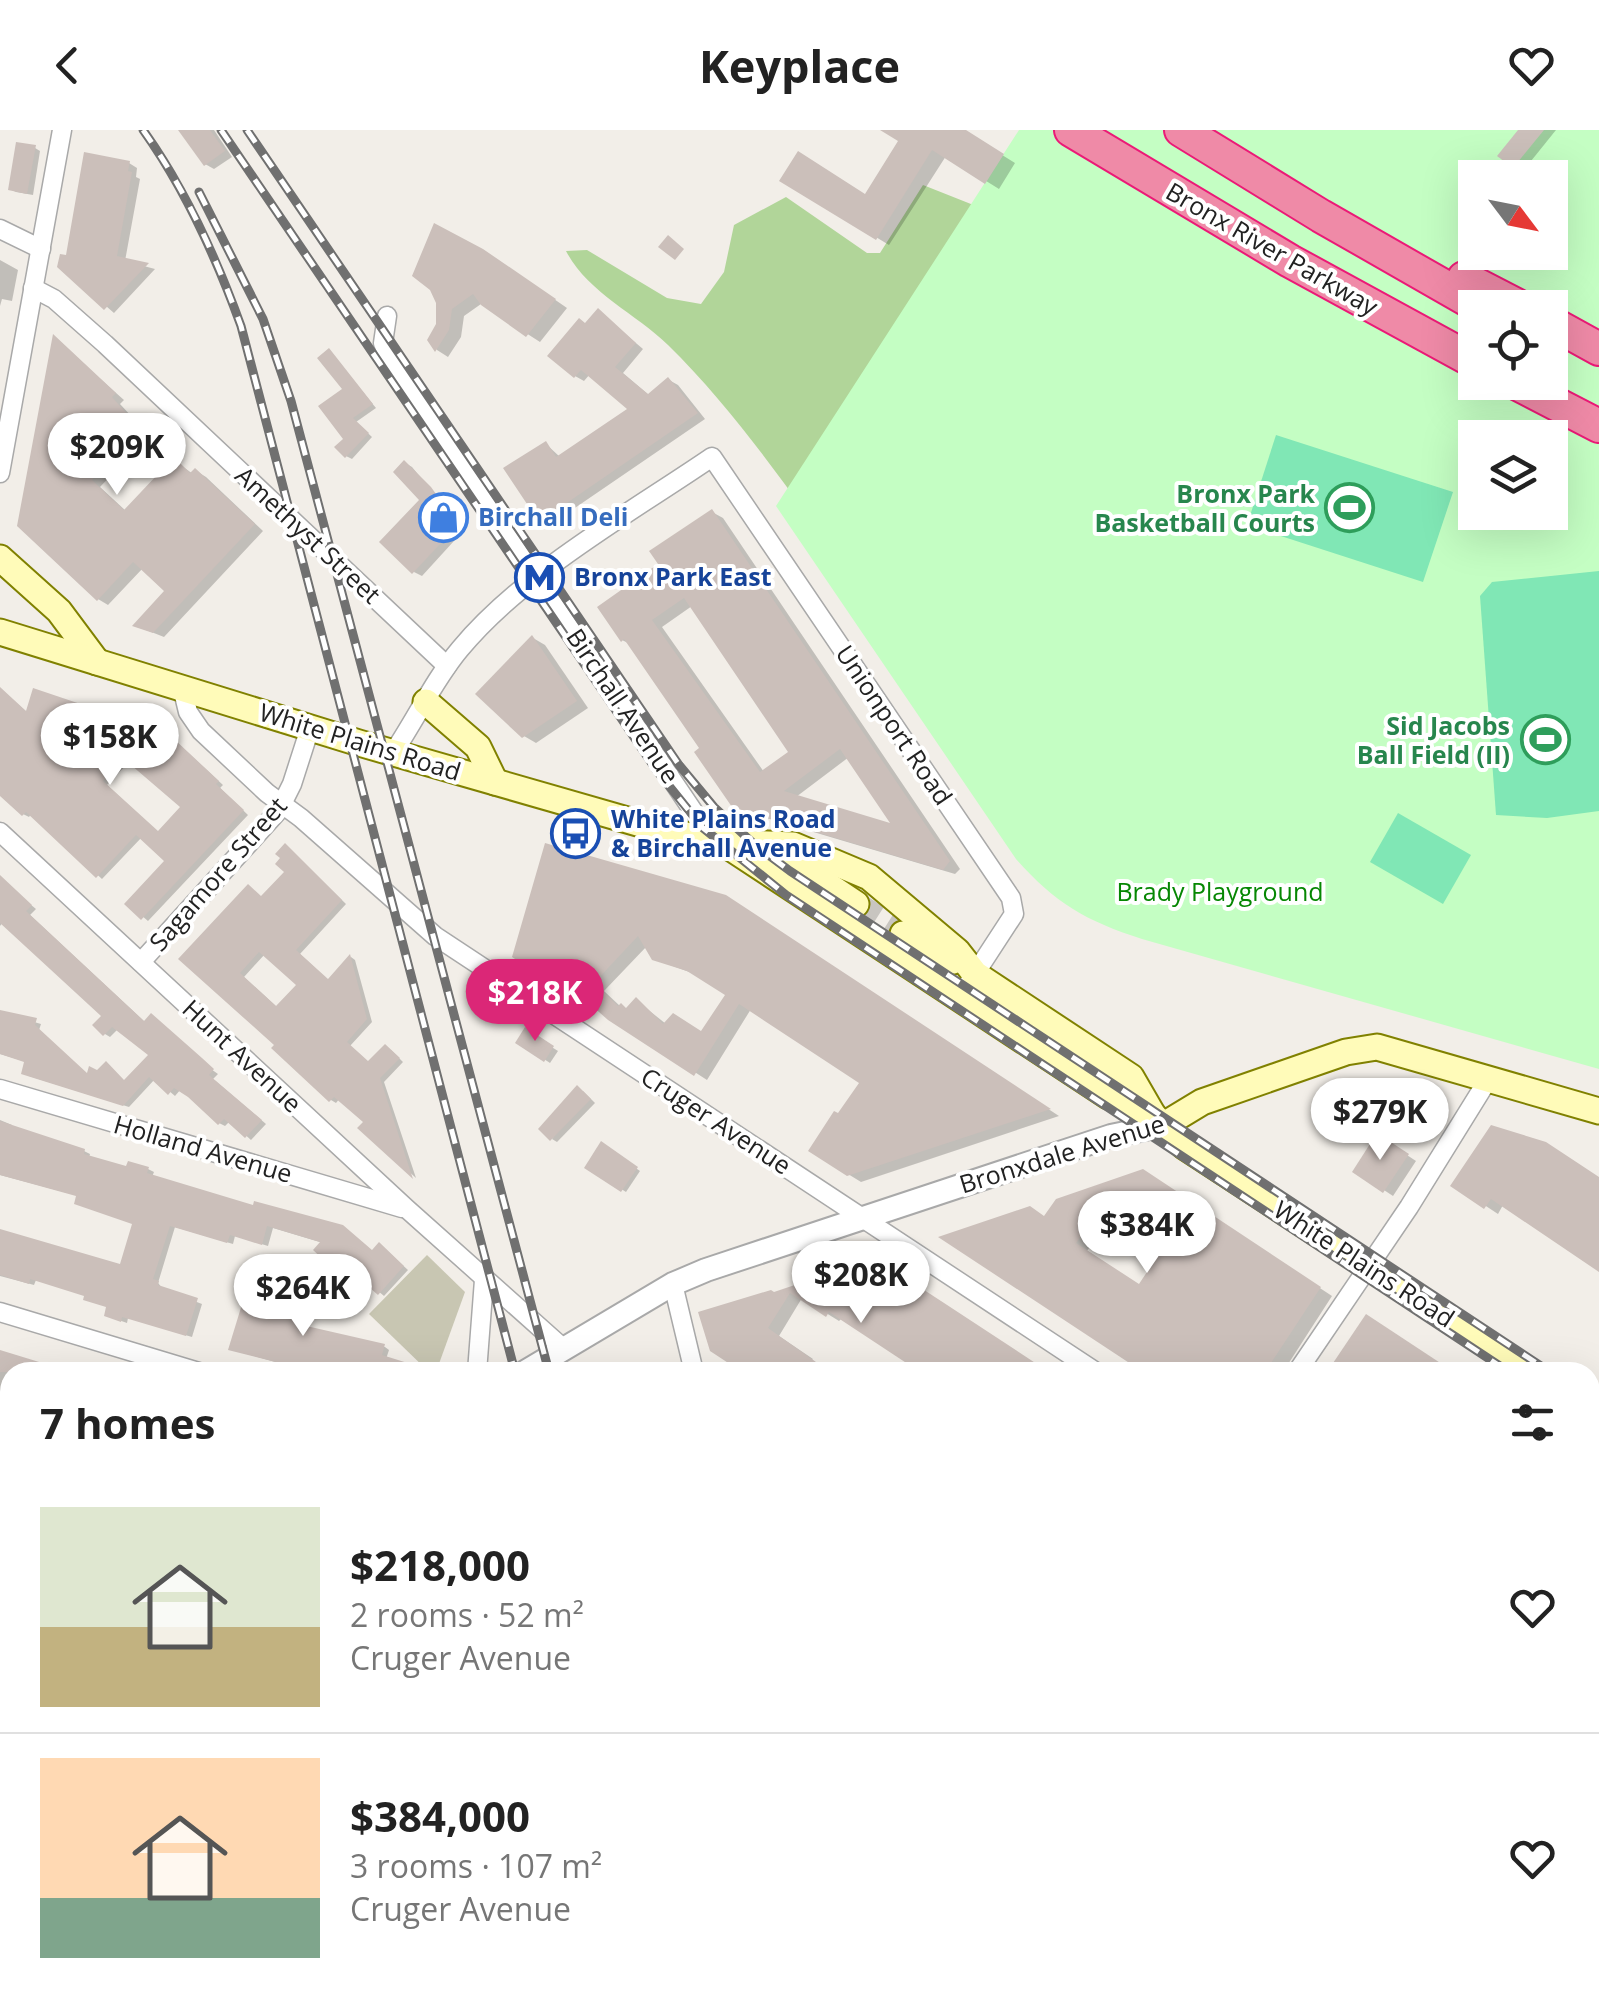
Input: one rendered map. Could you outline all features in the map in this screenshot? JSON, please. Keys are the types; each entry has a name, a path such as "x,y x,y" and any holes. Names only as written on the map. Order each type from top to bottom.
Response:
{"highway":[{"name":"Bronx River Parkway","path":"1071,130 1260,244 1458,353"},
{"path":"1180,130 1458,294"},
{"path":"1378,249 1472,280 1490,290"},
{"path":"1568,332 1599,349"},
{"path":"1568,356 1599,372"},
{"path":"1549,400 1597,425"}],"main road":[{"path":"0,558 59,611 96,662"},
{"name":"White Plains Road","path":"0,632 392,753 728,842 805,870 856,904"},
{"path":"426,702 478,747 495,782"},
{"name":"White Plains Road","path":"728,842 793,844 869,877 957,951 971,970"},
{"name":"White Plains Road","path":"728,842 1108,1096 1159,1120"},
{"name":"White Plains Road","path":"903,934 971,970 1131,1077 1159,1120 1184,1146 1515,1362"},
{"name":"Bronxdale Avenue","path":"1159,1120 1358,1049 1385,1048 1489,1078"},
{"path":"1489,1078 1599,1111"}],"street":[{"path":"0,473 4,431 62,130"},
{"path":"0,229 40,249"},
{"name":"Amethyst Street","path":"34,288 54,299 104,344 447,666"},
{"name":"Birchall Avenue","path":"388,316 383,344 393,366 536,579 728,842"},
{"name":"Unionport Road","path":"536,579 712,456 1012,898 1015,908 1011,920 971,970 959,997"},
{"path":"392,753 447,666 482,625 536,579"},
{"name":"Cruger Avenue","path":"182,687 195,724 435,936 1081,1362"},
{"name":"Sagamore Street","path":"142,962 282,804 310,728"},
{"name":"Hunt Avenue","path":"0,832 484,1280 564,1349"},
{"path":"1304,1362 1489,1078"},
{"name":"Holland Avenue","path":"0,1090 407,1209"},
{"name":"Bronxdale Avenue","path":"542,1362 672,1284 1159,1120"},
{"path":"478,1362 484,1280"},
{"path":"672,1284 692,1362"},
{"path":"0,1312 166,1362"}],"shaded area":[{"path":"427,1255 465,1292 440,1362 419,1362 369,1314"}],"green space":[{"name":"Brady Playground","path":"1019,130 1599,130 1599,1069 1142,939 1073,909 1044,888 1016,859 776,506"},
{"path":"923,185 981,208 806,513 705,384 655,333 586,278 566,251 587,250 667,298 701,304 724,272 734,225 786,197 867,253 880,253"},
{"name":"Bronx Park Basketball Courts","path":"1276,435 1453,492 1423,582 1247,525"},
{"name":"Sid Jacobs Ball Field (II)","path":"1599,571 1599,811 1547,818 1496,815 1480,596 1492,582"},
{"path":"1398,813 1471,855 1443,904 1370,862"}],"building":[{"path":"178,130 210,130 225,151 204,166"},
{"path":"880,130 966,130 1004,154 985,184 932,150 876,240 779,181 798,151 865,194 898,141"},
{"path":"1518,130 1544,130 1520,160 1502,160 1497,156"},
{"path":"16,142 36,145 27,194 8,190"},
{"path":"84,152 130,161 128,171 132,172 117,256 149,263 104,310 57,267 60,254 66,255"},
{"path":"434,223 483,249 556,299 526,337 481,305 473,294 452,309 449,330 435,352 427,340 436,324 436,303 430,290 412,276"},
{"path":"668,235 684,249 675,260 658,247"},
{"path":"598,308 636,343 615,367 648,394 668,377 698,413 539,522 503,468 546,441 556,457 627,409 581,370 574,378 547,356 579,318 585,323"},
{"path":"53,334 116,393 112,397 128,415 135,416 141,427 92,480 124,510 174,457 190,473 195,468 255,524 153,633 132,626 164,591 133,562 97,601 17,526"},
{"path":"329,348 373,404 353,418 369,433 345,458 334,447 343,439 318,406 342,389 317,358"},
{"path":"404,460 431,487 458,525 412,574 379,542 419,500 393,472"},
{"path":"712,509 950,861 943,870 732,807 694,752 699,748 624,639 621,642 597,607 658,564 649,551","holes":["684,598 788,752 760,772 652,620","840,749 890,823 784,791"]},
{"path":"532,635 577,701 522,738 475,694"},
{"path":"0,687 26,711 33,688 119,717 123,712 147,735 158,724 244,810 141,920 124,904 164,861 136,835 96,878 26,812 22,816 0,796","holes":["124,759 180,807 158,831 103,781"]},
{"path":"285,843 342,900 296,950 328,979 350,954 367,1019 347,1042 368,1061 385,1044 400,1058 380,1078 413,1179 357,1128 363,1122 334,1097 329,1102 271,1048 274,1045 178,959 248,884 261,896 284,872 275,864 280,858 275,854","holes":["259,952 296,985 276,1006 240,973"]},
{"path":"545,843 726,895 1051,1109 847,1176 808,1151 834,1111 838,1113 859,1083 739,1004 694,1076 608,1020 581,996 578,1000 512,957","holes":["638,936 652,960 687,971 725,995 701,1031 673,1013 663,1024 636,997 626,1008 621,1003 618,1006 594,983"]},
{"path":"0,875 32,905 26,911 144,1021 151,1013 202,1058 214,1069 209,1075 262,1120 245,1138 224,1119 218,1125 174,1088 168,1095 149,1077 123,1106 21,1074 24,1062 0,1054 0,1010 37,1018 35,1025 87,1073 89,1066 97,1070 106,1061 124,1080 148,1055 112,1027 103,1036 92,1025 101,1016 0,923"},
{"path":"525,1027 554,1046 544,1062 515,1043"},
{"path":"577,1085 591,1099 550,1141 538,1129"},
{"path":"0,1121 85,1149 84,1154 126,1166 128,1161 149,1167 147,1173 253,1205 254,1201 343,1225 372,1250 379,1242 404,1266 378,1295 345,1266 338,1274 313,1250 320,1242 267,1226 262,1245 230,1235 227,1243 170,1226 153,1279 159,1281 158,1285 198,1298 186,1336 122,1317 121,1322 104,1316 106,1307 83,1300 84,1296 30,1279 29,1284 0,1275 0,1229 120,1264 132,1224 74,1204 76,1196 0,1175"},
{"path":"1491,1125 1546,1142 1599,1177 1599,1272 1491,1199 1484,1209 1450,1186"},
{"path":"1377,1133 1409,1154 1383,1193 1352,1172"},
{"path":"601,1141 638,1167 621,1192 584,1168"},
{"path":"1143,1169 1321,1287 1272,1362 1128,1362 938,1237 1030,1206 1044,1216 1056,1199","holes":["1122,1204 1126,1215 1167,1242 1139,1284 1076,1243 1099,1212"]},
{"path":"875,1258 1034,1362 905,1362 829,1312 826,1317 790,1293 768,1328 816,1362 727,1362 710,1351 698,1312 774,1292"},
{"path":"250,1278 289,1289 282,1314 303,1320 302,1325 385,1344 382,1355 404,1362 275,1362 228,1350"},
{"path":"1366,1314 1439,1362 1334,1362"},
{"path":"0,1350 39,1362 0,1362"}],"tunnel":[{"path":"856,904 903,934"}],"railway":[{"path":"143,130 199,225 241,326 512,1362"},
{"path":"221,130 657,771 703,828 786,895 1494,1362"},
{"path":"247,130 679,765 714,807 790,871 1535,1362"},
{"path":"199,192 263,319 291,401 546,1362"}],"place":[{"name":"Bronx Park Basketball Courts","path":"1350,508"},
{"name":"Birchall Deli","path":"443,517"},
{"name":"Bronx Park East","path":"539,577"},
{"name":"Sid Jacobs Ball Field (II)","path":"1545,740"},
{"name":"White Plains Road & Birchall Avenue","path":"576,833"}]}
